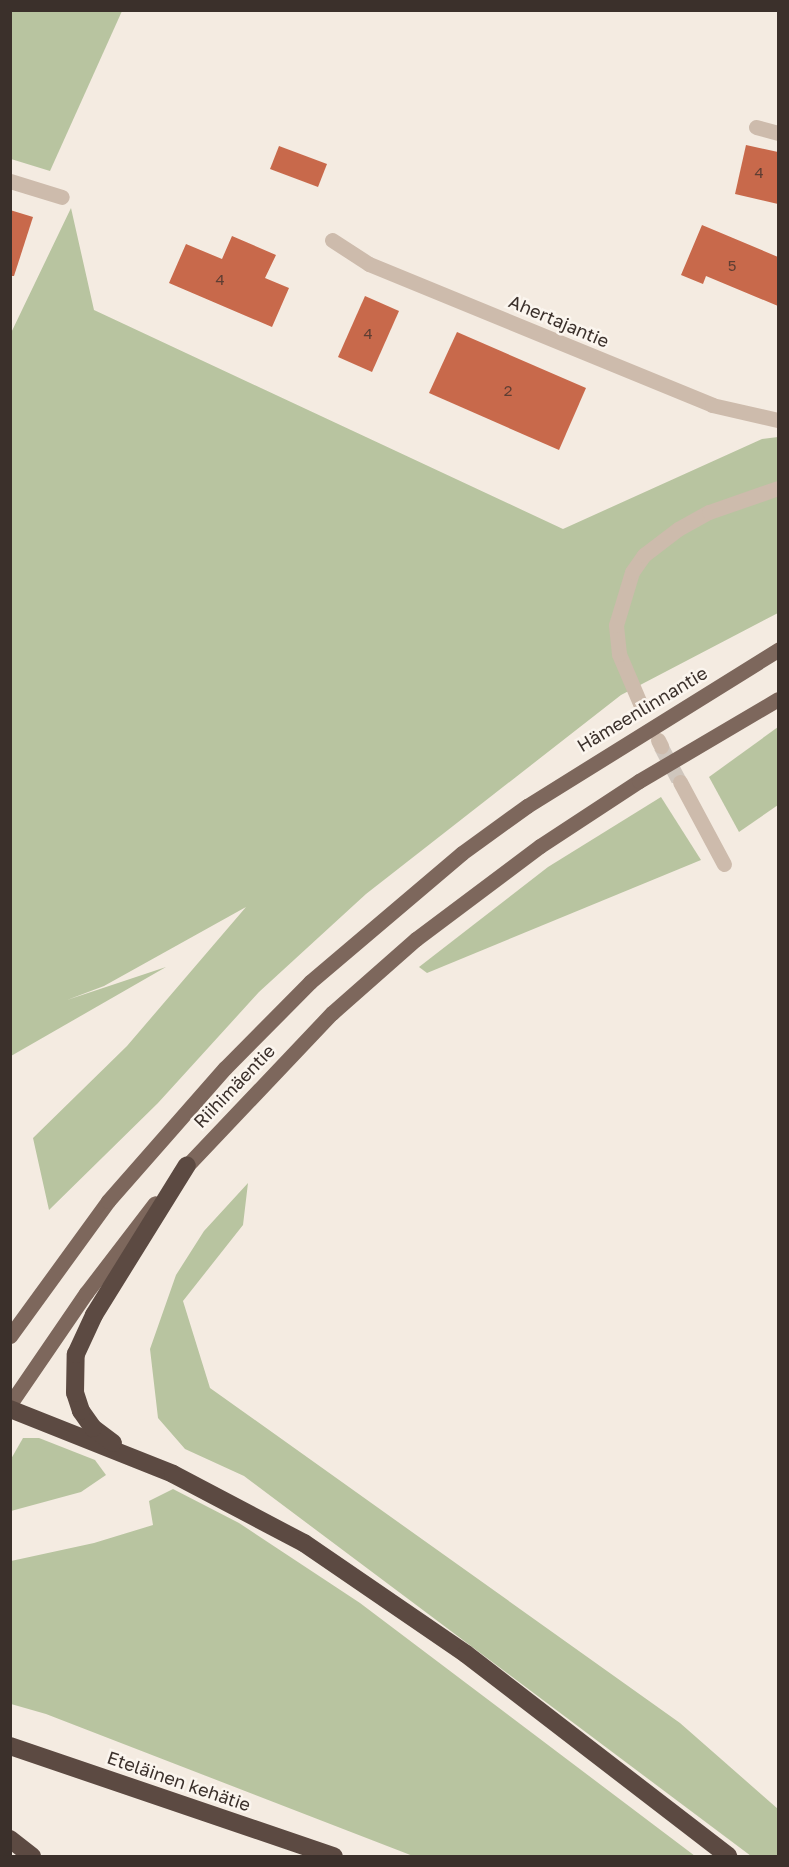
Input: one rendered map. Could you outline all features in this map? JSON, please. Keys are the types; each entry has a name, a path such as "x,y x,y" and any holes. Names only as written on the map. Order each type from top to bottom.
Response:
{"highway":[{"path":"145,1463 93,1428 81,1410 75,1393 76,1354 94,1316 187,1165"},
{"path":"10,1409 145,1463 236,1504 378,1592 466,1654 728,1857"},
{"name":"Eteläinen kehätie","path":"10,1746 334,1857"},
{"path":"10,1839 32,1857"}],"main road":[{"name":"Hämeenlinnantie","path":"527,806 584,767 778,650"},
{"name":"Riihimäentie","path":"10,1404 86,1293 187,1165 332,1013 416,939 540,846 639,781 778,699"},
{"name":"Riihimäentie","path":"10,1336 108,1201 225,1068 310,982 462,854 527,806"}],"street":[{"path":"756,127 778,133"},
{"path":"10,181 62,197"},
{"name":"Ahertajantie","path":"332,240 369,264 712,405 778,420"},
{"path":"642,708 619,654 616,625 632,572 644,555 678,529 709,512 778,488"},
{"path":"680,782 724,864"}],"green space":[{"path":"10,11 122,11 50,171 11,159"},
{"path":"71,208 94,310 563,529 762,439 778,437 778,613 621,695 366,894 259,992 158,1103 49,1210 33,1138 127,1046 246,907 104,986 67,1000 166,967 11,1056 10,335"},
{"path":"778,727 778,805 739,832 709,777"},
{"path":"661,797 701,860 427,973 419,967 548,867"},
{"path":"248,1183 243,1225 183,1301 210,1388 680,1723 778,1809 778,1856 751,1856 244,1476 185,1449 158,1418 150,1349 176,1275 204,1231"},
{"path":"23,1438 39,1438 95,1460 106,1475 81,1492 11,1511 11,1459"},
{"path":"173,1489 239,1523 360,1603 695,1856 413,1856 46,1714 11,1704 11,1561 94,1543 153,1525 149,1501"}],"building":[{"path":"746,145 778,152 778,204 735,194"},
{"path":"279,146 327,164 318,187 270,169"},
{"path":"10,210 33,217 14,276 10,276"},
{"path":"702,225 778,257 778,306 706,276 703,284 681,275"},
{"path":"232,236 276,255 265,278 289,288 272,327 169,283 186,244 222,259"},
{"path":"365,296 399,311 372,372 338,357"},
{"path":"457,332 586,388 559,450 429,393"}],"tunnel":[{"path":"661,746 680,782"}]}
